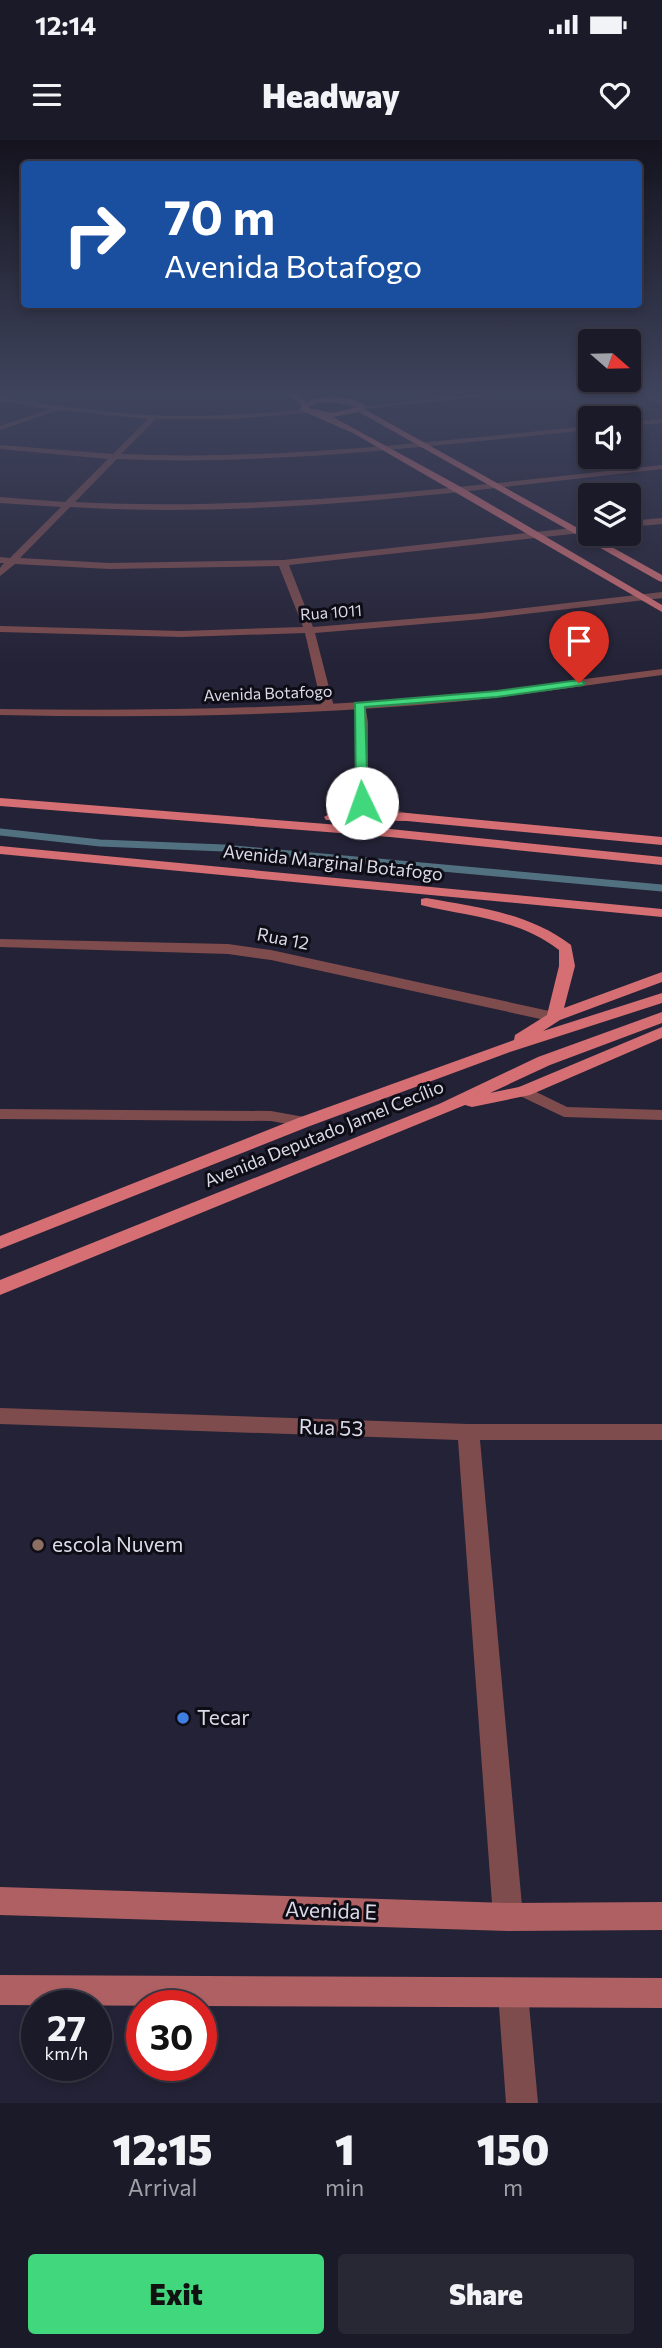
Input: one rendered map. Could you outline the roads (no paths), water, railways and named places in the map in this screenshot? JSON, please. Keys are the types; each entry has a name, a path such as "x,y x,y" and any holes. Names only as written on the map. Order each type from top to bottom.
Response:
{"main road":[{"path":"450,485 662,609"},
{"path":"494,485 662,579"},
{"name":"Avenida Marginal Botafogo","path":"0,802 188,815 662,861"},
{"path":"188,815 407,817 662,841"},
{"name":"Avenida Marginal Botafogo","path":"0,850 662,913"},
{"path":"337,884 514,920 551,934 566,948 567,966 559,1024"},
{"path":"559,1024 662,977"},
{"name":"Avenida Deputado Jamel Cecílio","path":"0,1243 304,1122 504,1049 559,1024 662,998"},
{"name":"Avenida Deputado Jamel Cecílio","path":"0,1288 444,1108 544,1060 662,1017"},
{"path":"444,1108 524,1091 662,1032"},
{"name":"Avenida E","path":"0,1901 508,1917 662,1916"},
{"path":"0,1990 662,1993"}],"street":[{"path":"0,573 88,485"},
{"path":"0,500 68,505 201,508 340,501 489,485"},
{"path":"641,522 662,520"},
{"path":"0,561 109,566 283,563 578,530"},
{"path":"283,563 309,630 328,707"},
{"name":"Rua 1011","path":"0,629 180,634 309,630 491,615 662,595"},
{"name":"Avenida Botafogo","path":"0,712 201,712 328,707 497,694 662,672"},
{"path":"359,705 362,722 362,803 376,810 407,817"},
{"name":"Rua 12","path":"0,943 228,949 271,955 559,1024"},
{"path":"524,1091 564,1112 662,1115"},
{"path":"0,1114 271,1116 304,1122"},
{"name":"Rua 53","path":"0,1416 468,1432 662,1432"},
{"path":"468,1432 508,1917"},
{"path":"513,1993 522,2103"}],"waterway":[{"path":"0,832 100,843 224,848 662,888"}],"place":[{"name":"escola Nuvem","path":"38,1545"},
{"name":"Tecar","path":"183,1718"}]}
